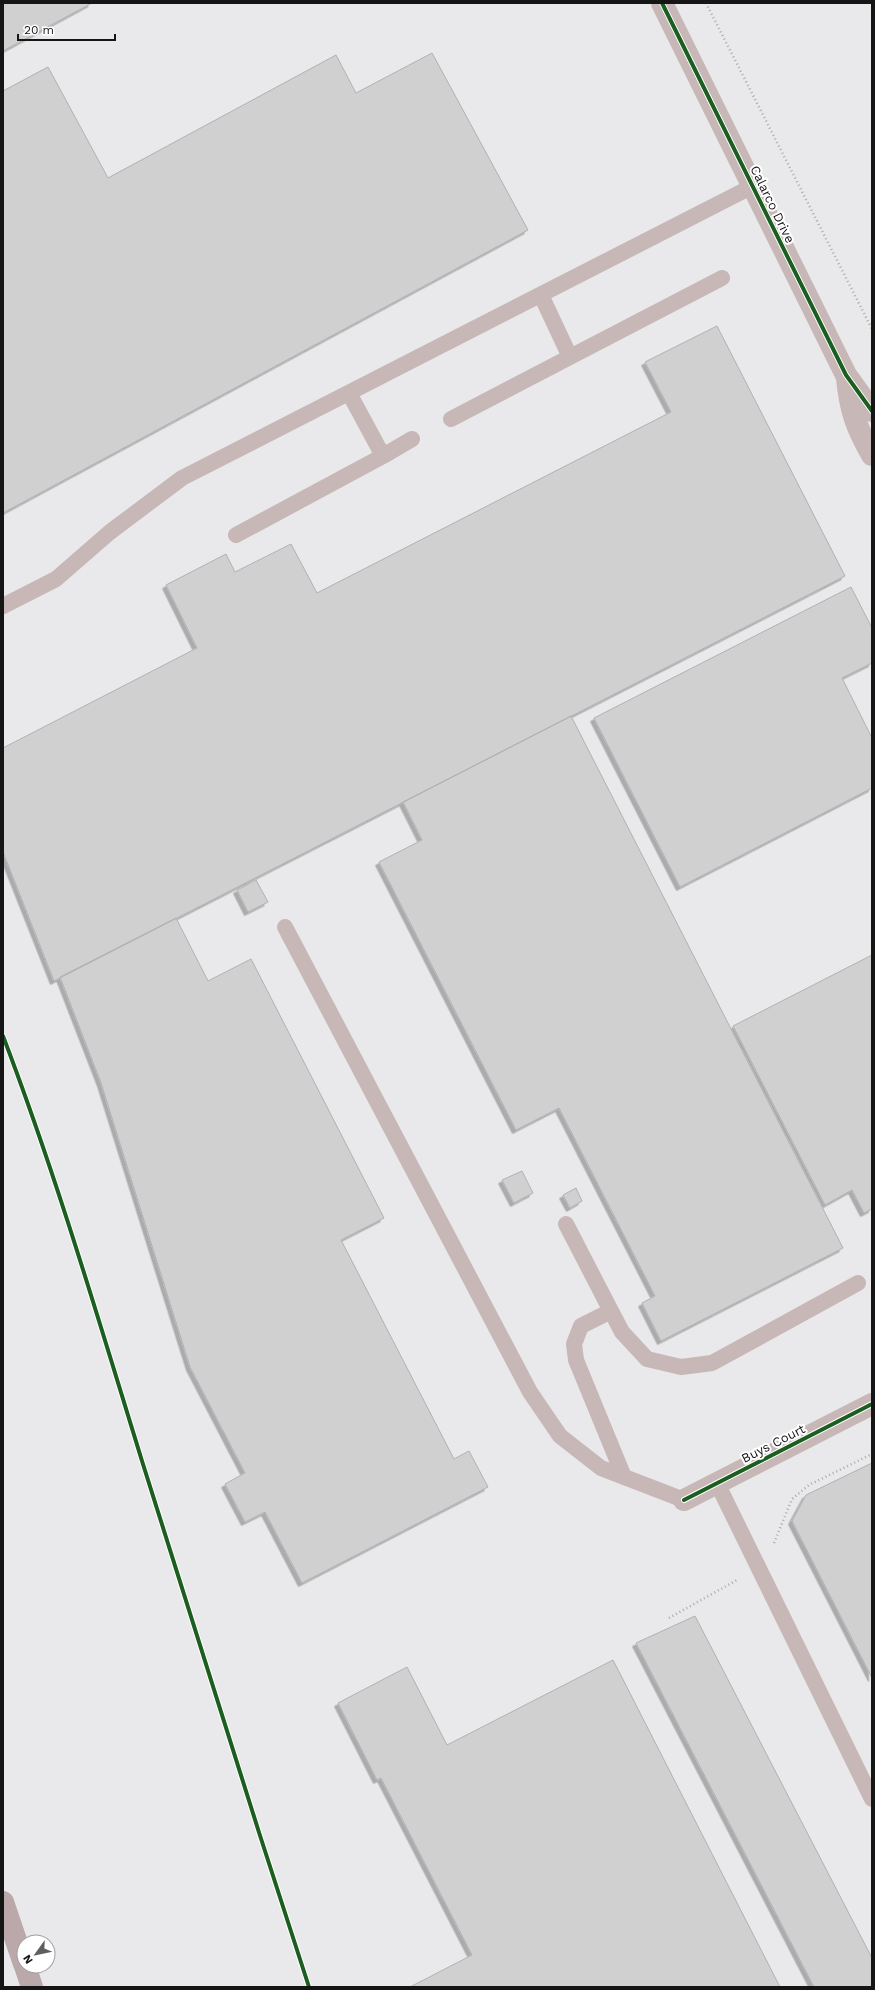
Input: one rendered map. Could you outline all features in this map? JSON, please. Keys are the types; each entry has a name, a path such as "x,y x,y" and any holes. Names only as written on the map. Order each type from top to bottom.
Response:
{"highway":[{"path":"3,1902 16,1941"},
{"path":"27,1974 32,1987"}],"street":[{"name":"Calarco Drive","path":"662,3 846,375 872,411"},
{"name":"Calarco Drive","path":"846,375 849,402 857,428 872,455"},
{"name":"Buys Court","path":"684,1500 872,1404"}],"lane":[{"path":"3,606 56,579 110,532 182,478 753,186"},
{"path":"451,419 722,278"},
{"path":"541,295 570,357"},
{"path":"349,393 383,456"},
{"path":"236,536 412,439"},
{"path":"285,927 530,1392 560,1436 601,1468 684,1500"},
{"path":"566,1224 622,1332 647,1359 681,1367 712,1363 858,1283"},
{"path":"611,1311 581,1326 574,1344 576,1360 624,1477"},
{"path":"717,1483 872,1799"}],"path":[{"path":"706,3 872,329"}],"building":[{"path":"3,3 92,3 3,51"},
{"path":"432,53 528,230 3,513 3,91 48,67 108,178 336,55 356,93"},
{"path":"717,326 845,576 54,981 3,852 3,748 197,648 166,585 226,554 235,572 291,544 317,593 671,412 645,362"},
{"path":"851,587 872,628 872,663 842,678 872,738 872,788 680,887 594,718"},
{"path":"571,716 843,1248 661,1341 642,1303 655,1296 559,1108 516,1130 379,862 422,840 403,802"},
{"path":"256,880 268,902 248,912 237,890"},
{"path":"176,918 208,981 251,959 384,1218 341,1240 454,1459 469,1451 488,1487 302,1583 265,1512 245,1522 225,1484 245,1473 190,1367 101,1083 60,977"},
{"path":"872,955 872,1209 864,1213 852,1190 825,1205 733,1026"},
{"path":"522,1171 533,1193 514,1203 502,1180"},
{"path":"576,1188 582,1201 570,1208 563,1195"},
{"path":"872,1463 872,1678 792,1521 806,1495"},
{"path":"695,1616 872,1958 872,1987 814,1987 636,1643"},
{"path":"613,1660 780,1987 410,1987 472,1955 381,1778 377,1780 338,1703 407,1667 447,1745"}],"cycle path":[{"path":"662,3 846,375 872,411"},
{"path":"3,1036 59,1194 162,1527 309,1987"},
{"path":"684,1500 872,1404"}]}
